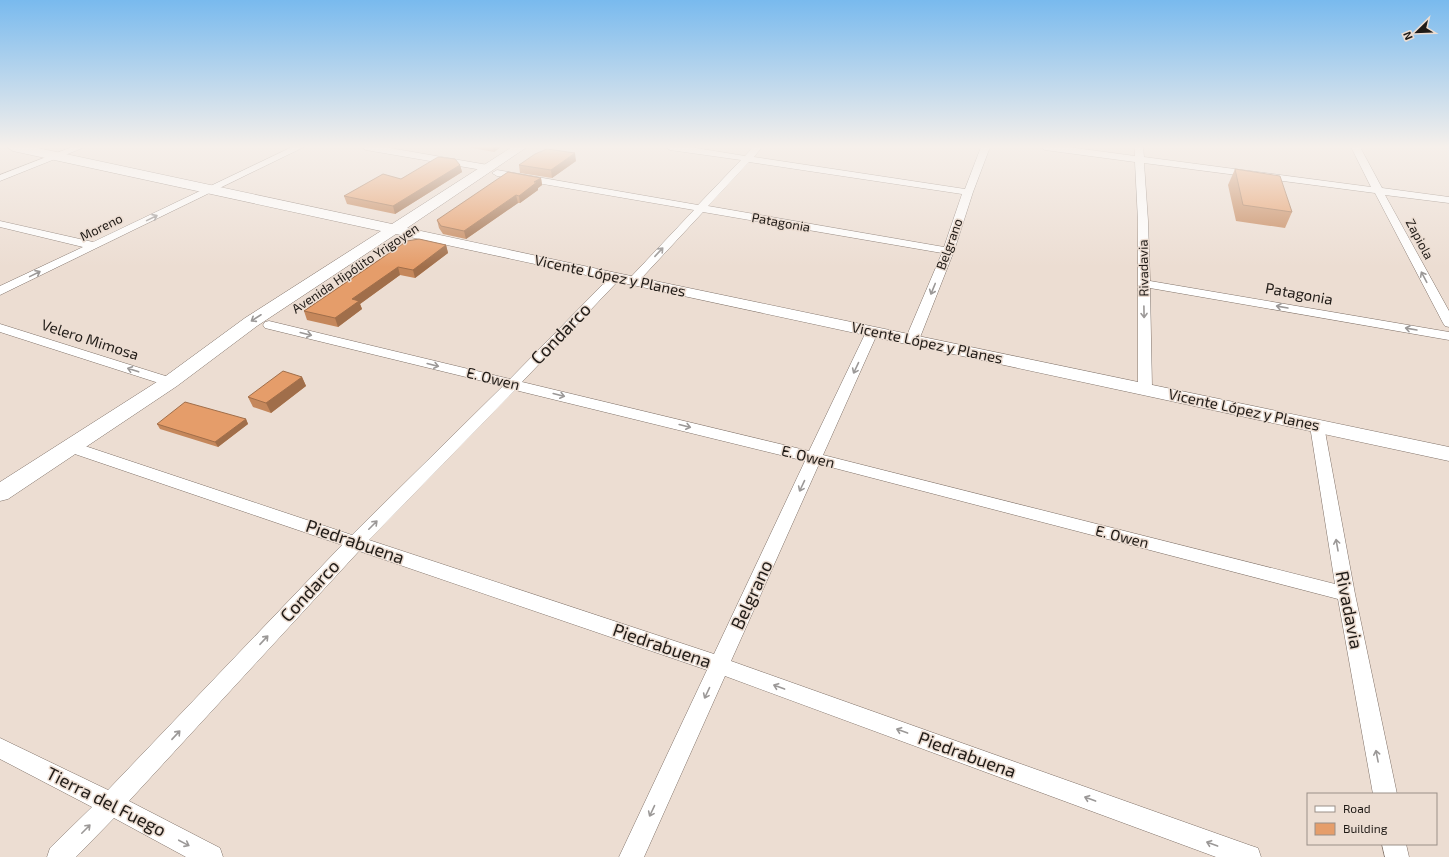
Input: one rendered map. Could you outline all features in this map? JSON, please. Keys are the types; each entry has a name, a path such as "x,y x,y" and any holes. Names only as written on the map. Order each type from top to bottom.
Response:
{"street":[{"name":"Vicente López y Planes","path":"209,187 615,278 1144,388 1449,454"},
{"name":"Avenida Hipólito Yrigoyen","path":"170,382 232,349 468,187"},
{"name":"Patagonia","path":"582,187 948,251"},
{"path":"633,281 721,187"},
{"path":"934,187 968,192"},
{"name":"Belgrano","path":"912,340 948,251 970,187"},
{"name":"Rivadavia","path":"1141,187 1144,283 1144,388"},
{"path":"1350,187 1449,200"},
{"name":"Zapiola","path":"1378,187 1449,323"},
{"name":"Moreno","path":"0,291 214,188"},
{"path":"0,224 94,246"},
{"name":"Avenida Hipólito Yrigoyen","path":"0,494 170,382 251,322 403,231"},
{"name":"Condarco","path":"59,857 111,804 356,542 514,384 615,278"},
{"name":"Patagonia","path":"1144,283 1449,336"},
{"name":"E. Owen","path":"268,325 814,458 1346,594"},
{"name":"Velero Mimosa","path":"0,328 170,382"},
{"name":"Belgrano","path":"631,857 872,332"},
{"name":"Rivadavia","path":"1317,426 1346,594 1385,793"},
{"name":"Piedrabuena","path":"71,447 719,665 1249,857"},
{"name":"Tierra del Fuego","path":"0,748 211,857"},
{"path":"1394,845 1397,857"}],"building":[{"path":"360,187 424,187 393,206 344,196"},
{"path":"486,187 531,187 519,196 516,195 464,231 441,226 437,220"},
{"path":"1239,187 1284,187 1292,212 1243,205"},
{"path":"419,239 446,245 413,270 398,267 352,299 359,301 335,318 304,311 407,241"},
{"path":"283,371 302,377 266,403 248,397"},
{"path":"185,402 246,419 215,442 157,424"}]}
